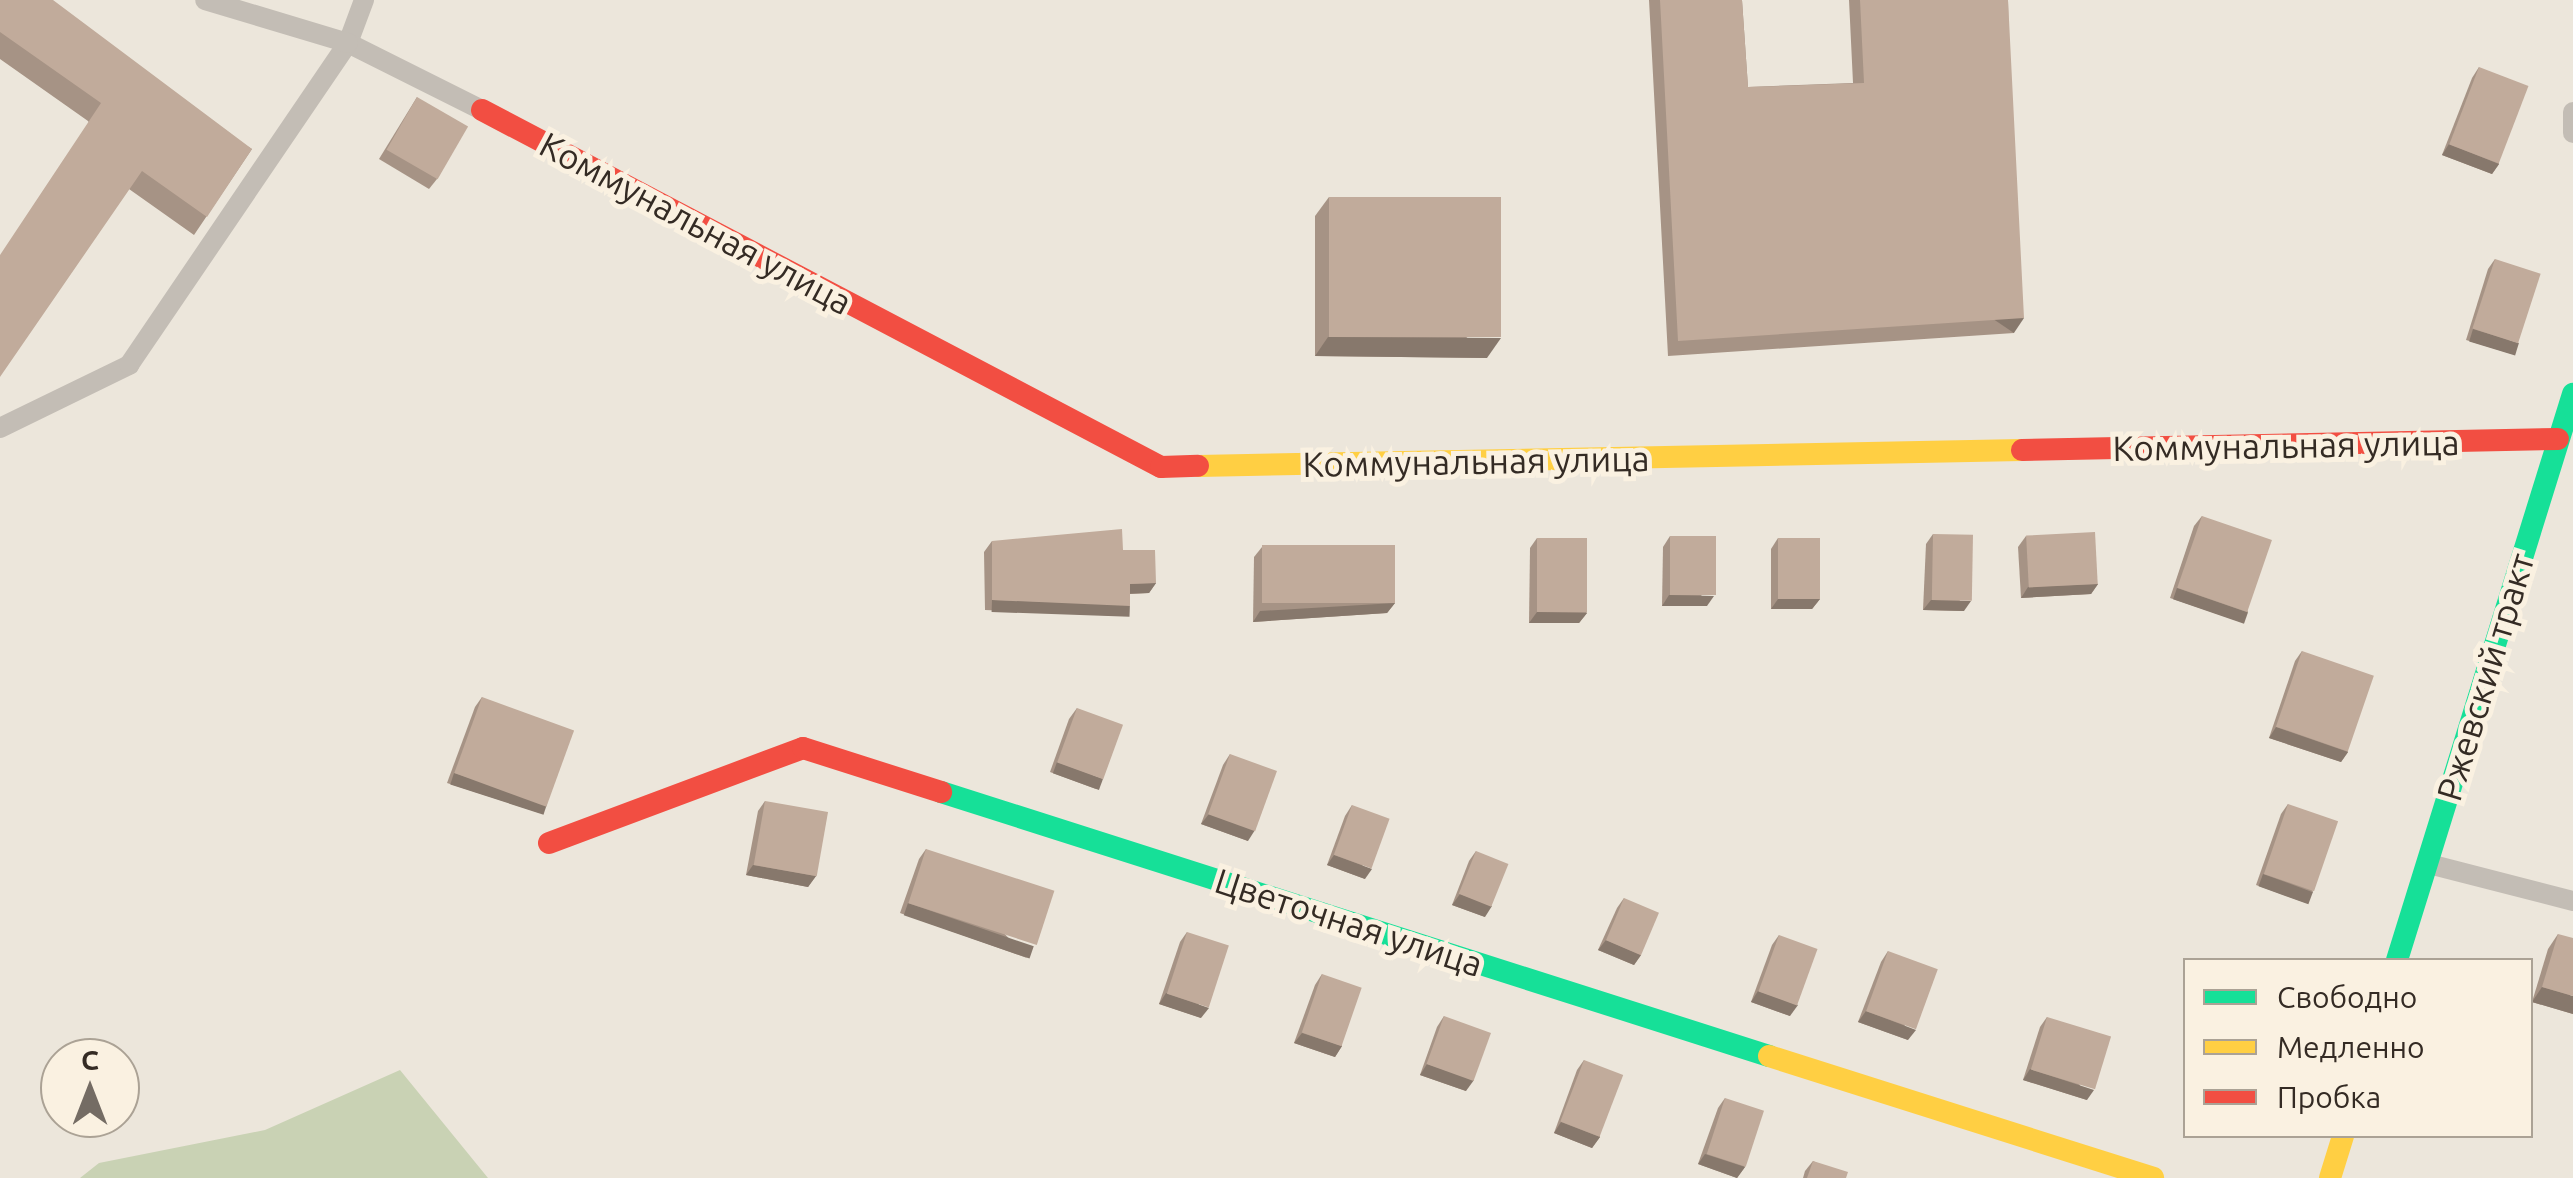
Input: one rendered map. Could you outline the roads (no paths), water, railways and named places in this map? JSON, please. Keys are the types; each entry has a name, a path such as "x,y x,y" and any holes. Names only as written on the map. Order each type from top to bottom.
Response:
{"street":[{"name":"Коммунальная улица","path":"482,110 1161,468 2558,439"},
{"name":"Ржевский тракт","path":"2398,958 2573,394"},
{"name":"Цветочная улица","path":"549,843 803,748 2153,1178"},
{"path":"2330,1178 2342,1138"}],"lane":[{"path":"205,0 348,43 482,110"},
{"path":"0,428 129,365 348,43 364,0"},
{"path":"2573,112 2573,133"},
{"path":"2427,863 2573,901"}]}
